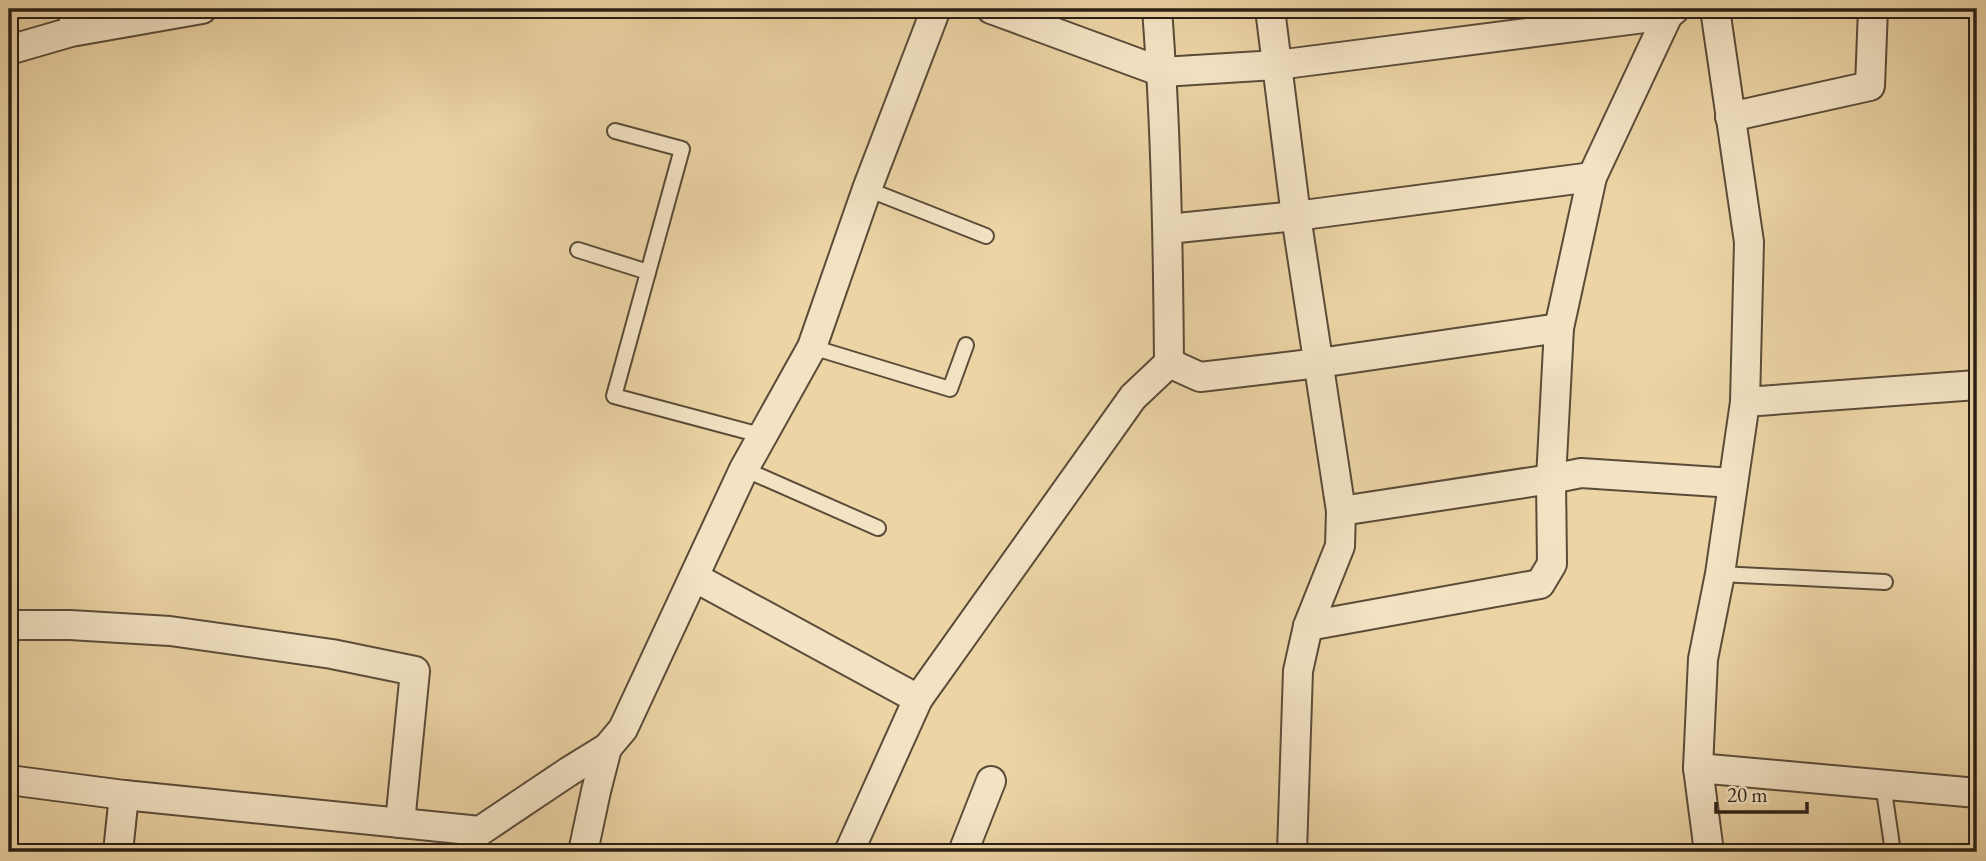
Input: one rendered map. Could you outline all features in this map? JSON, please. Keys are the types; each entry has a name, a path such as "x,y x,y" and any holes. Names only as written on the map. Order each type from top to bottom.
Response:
{"street":[{"path":"9,50 67,20 202,9"},
{"path":"9,780 124,795 480,831 607,748 623,729 744,469 812,347 867,189 936,9"},
{"path":"991,9 1162,72 1277,65 1672,12"},
{"path":"849,852 918,699 1133,397 1169,363 1168,229 1157,9"},
{"path":"1270,9 1296,216 1341,511 1340,546 1308,626 1298,671 1292,852"},
{"path":"1709,852 1698,768 1703,659 1720,574 1745,402 1749,242 1715,9"},
{"path":"1730,117 1870,86 1873,9"},
{"path":"1308,626 1540,584 1552,564 1551,479 1559,328 1592,177 1672,12"},
{"path":"1168,229 1296,216 1592,177"},
{"path":"1169,363 1200,377 1319,363 1559,328"},
{"path":"1745,402 1977,385"},
{"path":"1341,511 1581,473 1733,483"},
{"path":"694,577 918,699"},
{"path":"9,625 70,625 170,632 332,654 415,671 400,822"},
{"path":"583,852 607,748"},
{"path":"1698,768 1977,793"},
{"path":"963,852 991,781"},
{"path":"118,852 124,795"}],"lane":[{"path":"615,131 682,149 614,396 764,436"},
{"path":"867,189 986,236"},
{"path":"578,250 648,272"},
{"path":"812,347 950,389 966,345"},
{"path":"744,469 878,528"},
{"path":"1720,574 1885,582"},
{"path":"1882,784 1893,852"}]}
